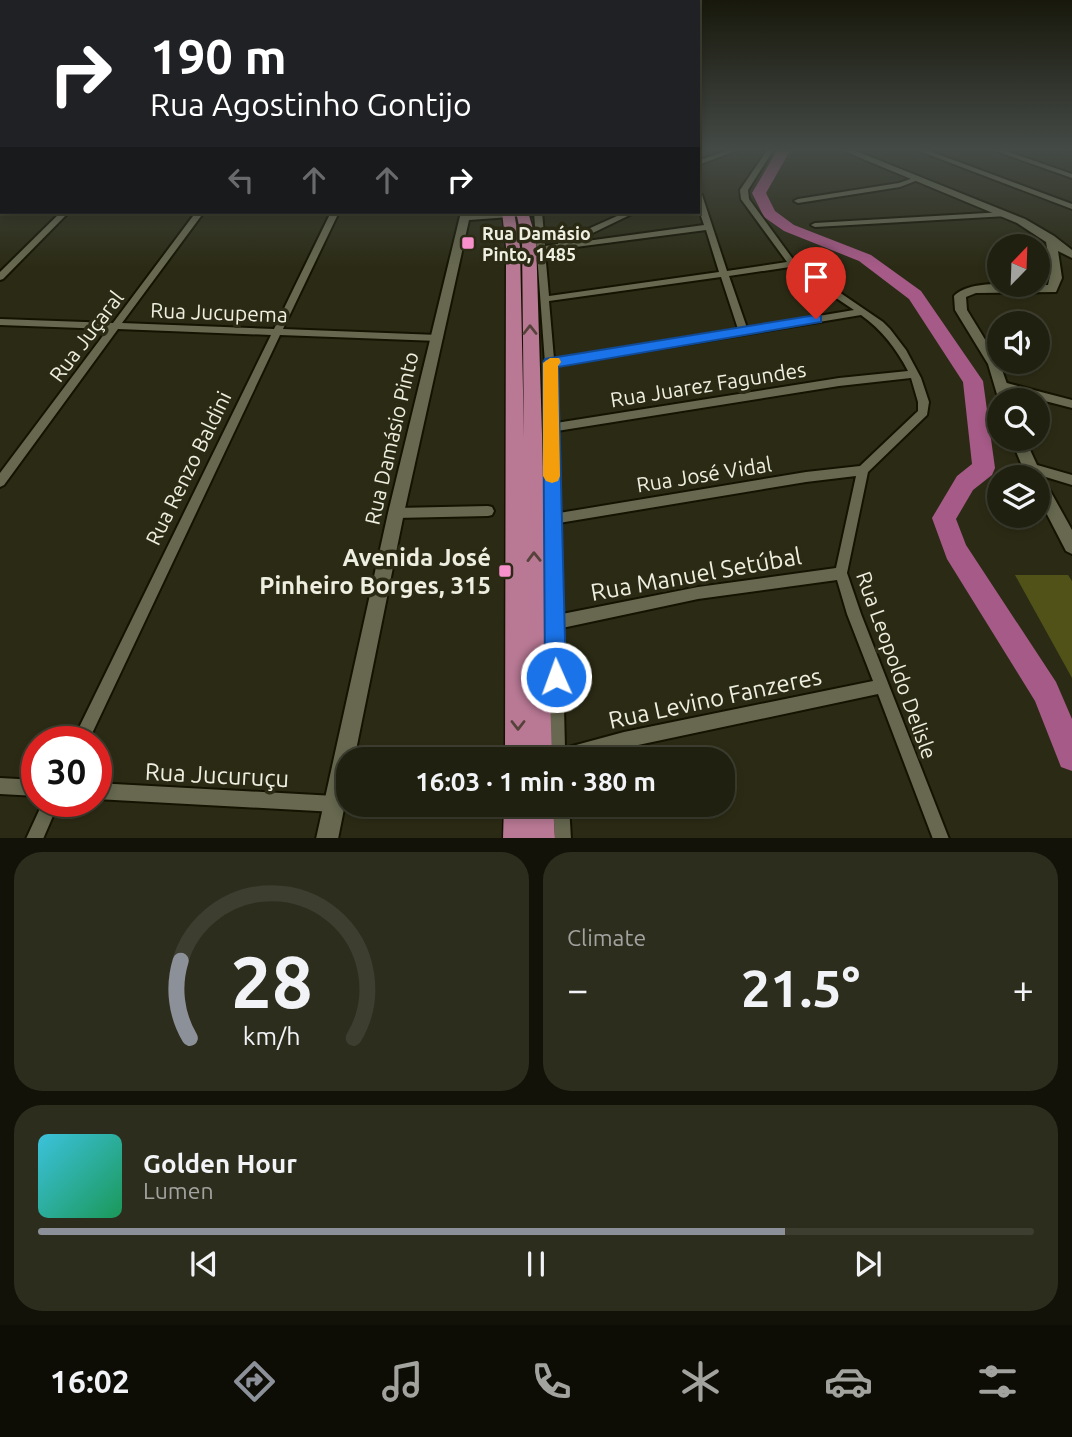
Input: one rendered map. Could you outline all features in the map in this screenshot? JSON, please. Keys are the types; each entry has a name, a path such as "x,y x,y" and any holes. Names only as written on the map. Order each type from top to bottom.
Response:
{"main road":[{"path":"523,214 513,247 536,626 551,747"},
{"path":"519,747 536,626"},
{"path":"517,817 517,838"},
{"path":"540,817 541,838"}],"street":[{"path":"748,188 743,196 792,264 863,312 890,334 922,393 925,404 923,412 863,470"},
{"path":"798,201 880,188"},
{"path":"939,188 1004,214 1042,234"},
{"path":"1022,188 1072,207"},
{"path":"700,202 743,331"},
{"path":"0,277 63,214"},
{"name":"Rua Juçaral","path":"0,482 200,214"},
{"name":"Rua Renzo Baldini","path":"88,726 333,214"},
{"name":"Rua Damásio Pinto","path":"327,838 396,513 466,214"},
{"path":"524,214 547,248 545,299 550,363 552,519 536,626"},
{"path":"547,248 627,214"},
{"path":"815,225 1004,214"},
{"path":"547,248 707,227"},
{"path":"1050,238 1072,255"},
{"path":"1050,238 1057,275 1056,285 1050,289"},
{"path":"545,299 792,264"},
{"path":"987,289 976,289 960,296 961,310 995,364 1003,386 1072,404"},
{"path":"550,363 863,312"},
{"name":"Rua Jucupema","path":"0,322 438,338"},
{"name":"Rua Juarez Fagundes","path":"551,429 839,382 913,373"},
{"name":"Rua José Vidal","path":"552,519 863,470"},
{"name":"Rua Leopoldo Delisle","path":"863,470 841,573 942,838"},
{"path":"1050,478 1072,481"},
{"path":"1050,505 1072,546"},
{"path":"396,513 488,511"},
{"name":"Rua Manuel Setúbal","path":"536,626 698,593 841,573"},
{"name":"Rua Levino Fanzeres","path":"597,747 882,686"},
{"path":"0,786 21,787"},
{"name":"Rua Jucuruçu","path":"112,793 335,804"},
{"path":"34,838 44,817"},
{"path":"562,817 563,838"}],"shaded area":[{"path":"1015,575 1068,575 1072,581 1072,678"}],"waterway":[{"path":"761,188 759,193 769,214 789,228 865,258 915,295 973,381 984,468 965,483 944,518 956,551 1046,692 1072,756"}],"slow traffic":[{"path":"552,476 550,363 554,362"}],"place":[{"name":"Rua Damásio Pinto, 1485","path":"468,243"},
{"name":"Avenida José Pinheiro Borges, 315","path":"505,571"}],"route":[{"path":"556,677 550,363 816,319"}]}
